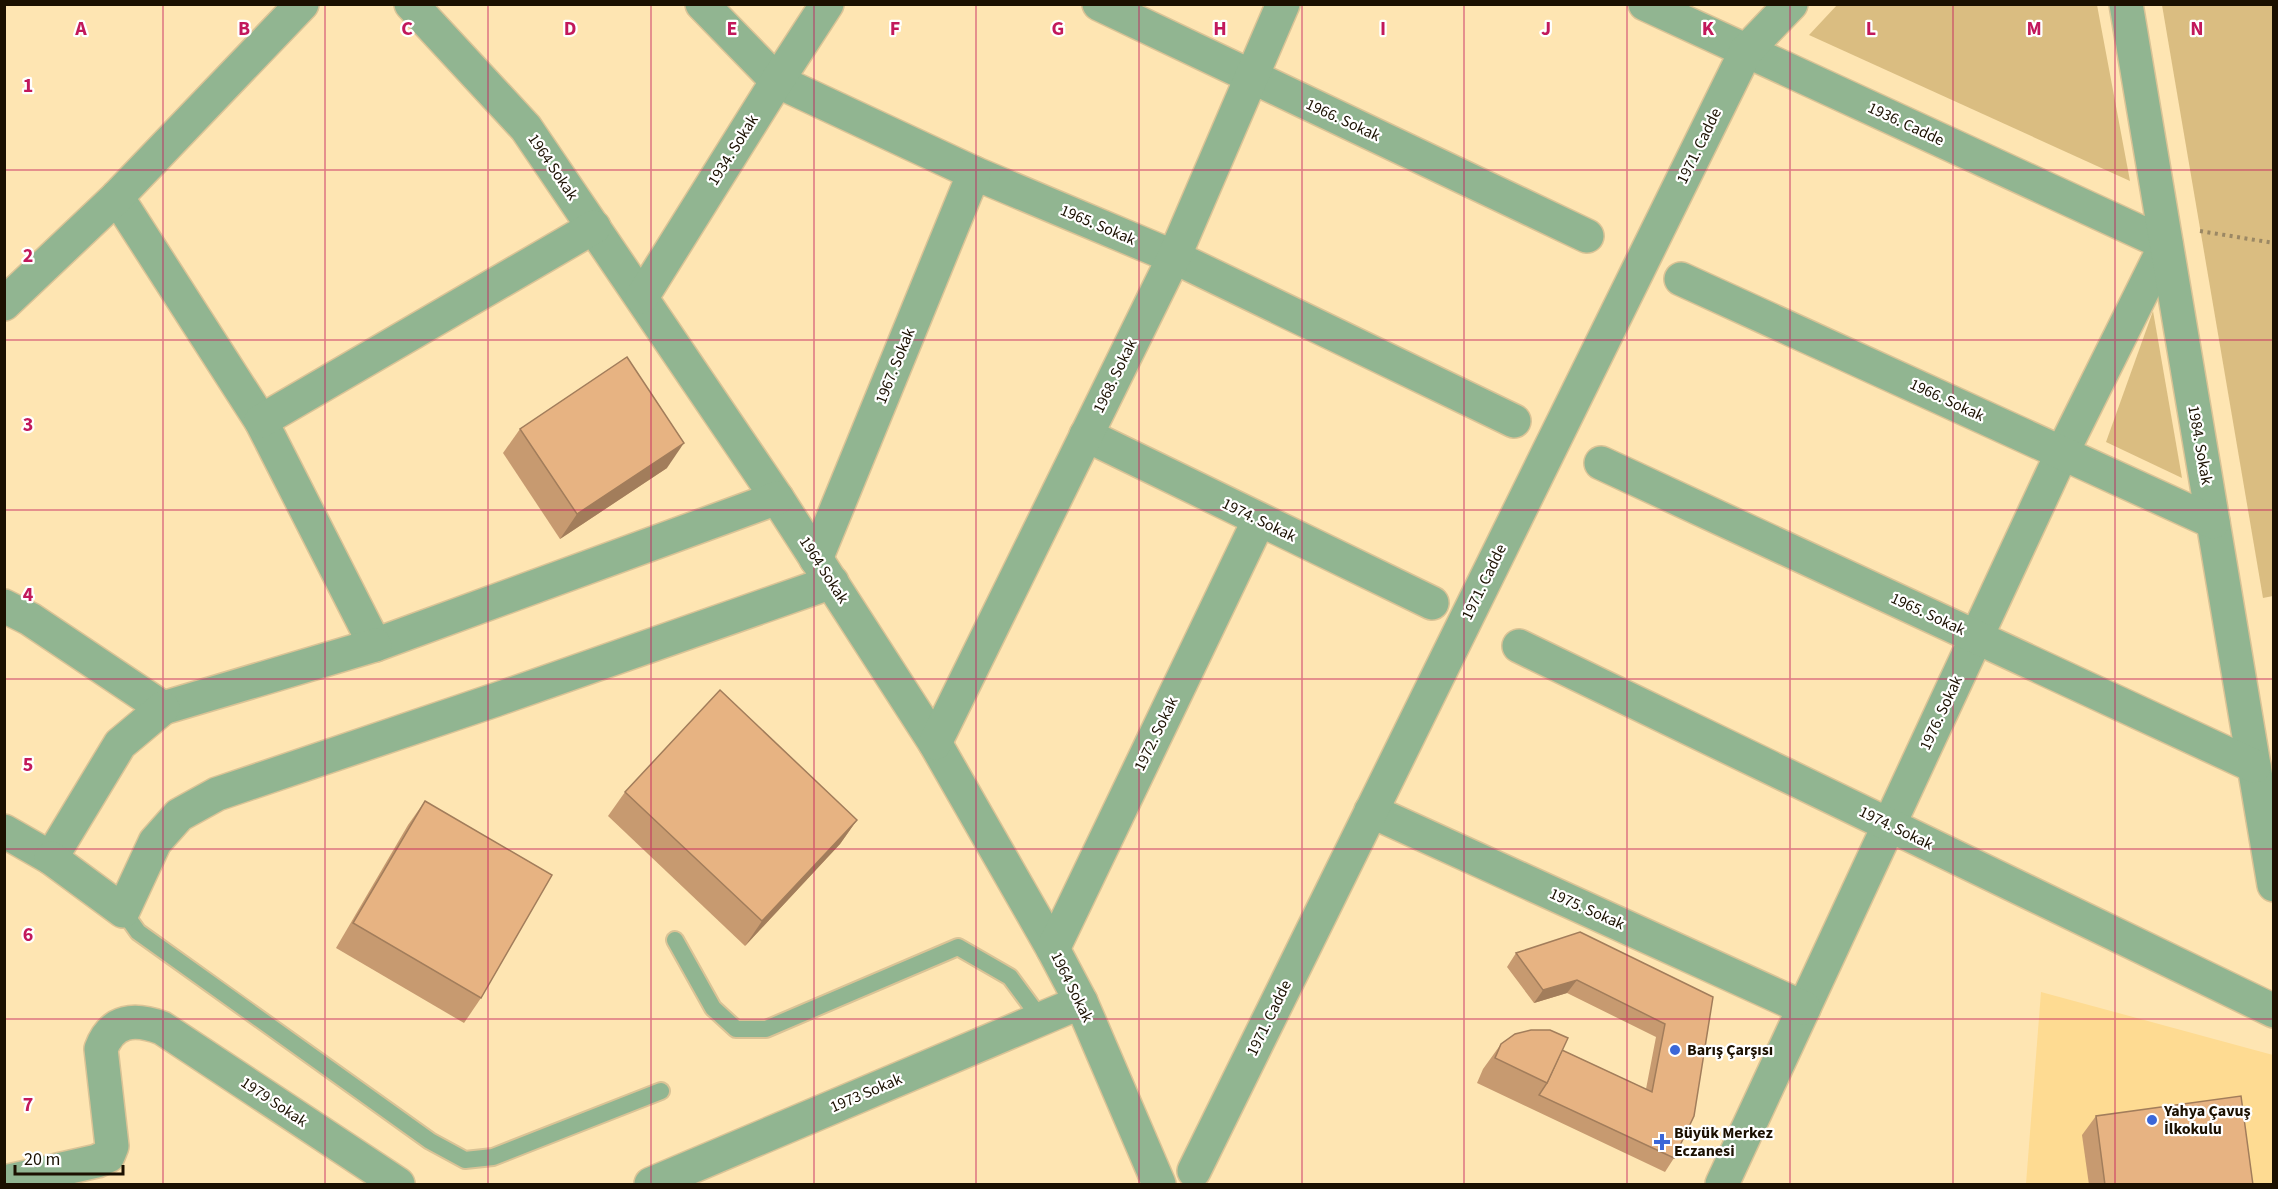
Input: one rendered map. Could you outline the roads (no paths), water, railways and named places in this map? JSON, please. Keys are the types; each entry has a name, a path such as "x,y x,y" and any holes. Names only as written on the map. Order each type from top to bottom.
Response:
{"street":[{"path":"4,304 117,197 302,4"},
{"name":"1964 Sokak","path":"411,4 526,128 777,498 935,743 1081,1002 1159,1185"},
{"name":"1965. Sokak","path":"702,4 777,81 974,173 1174,257 1514,421"},
{"name":"1934. Sokak","path":"642,297 827,4"},
{"name":"1966. Sokak","path":"1099,4 1587,236"},
{"name":"1968. Sokak","path":"935,743 1174,257 1283,4"},
{"name":"1936. Cadde","path":"1645,4 1746,51 2164,235"},
{"name":"1971. Cadde","path":"1196,1178 1371,811 1746,51 1791,4"},
{"name":"1984. Sokak","path":"2126,4 2274,885"},
{"name":"1967. Sokak","path":"824,570 974,173"},
{"path":"117,197 261,421 375,645"},
{"path":"261,421 594,227"},
{"name":"1976. Sokak","path":"1722,1185 2164,235"},
{"name":"1966. Sokak","path":"1681,279 2212,522"},
{"name":"1974. Sokak","path":"1086,435 1432,603"},
{"name":"1965. Sokak","path":"1601,462 2254,766"},
{"path":"51,858 120,744 163,708 375,645 777,498"},
{"name":"1972. Sokak","path":"1053,949 1259,520"},
{"path":"4,831 51,858 123,911 155,842 179,814 217,794 495,700 824,570"},
{"path":"4,606 30,619 163,708"},
{"name":"1974. Sokak","path":"1519,646 2274,1011"},
{"name":"1975. Sokak","path":"1371,811 1804,1008"},
{"name":"1973 Sokak","path":"651,1185 1081,1002"},
{"name":"1979 Sokak","path":"4,1182 97,1161 108,1156 112,1146 102,1049 106,1036 117,1026 134,1022 149,1023 162,1028 398,1185"},
{"path":"1164,1185 1196,1178"}],"lane":[{"path":"123,911 138,932 430,1141 465,1160 494,1157 661,1091"},
{"path":"675,940 713,1008 736,1029 766,1029 958,947 1010,977 1041,1019"}],"place":[{"name":"Barış Çarşısı","path":"1675,1050"},
{"name":"Yahya Çavuş İlkokulu","path":"2152,1120"},
{"name":"Büyük Merkez Eczanesi","path":"1662,1142"}]}
